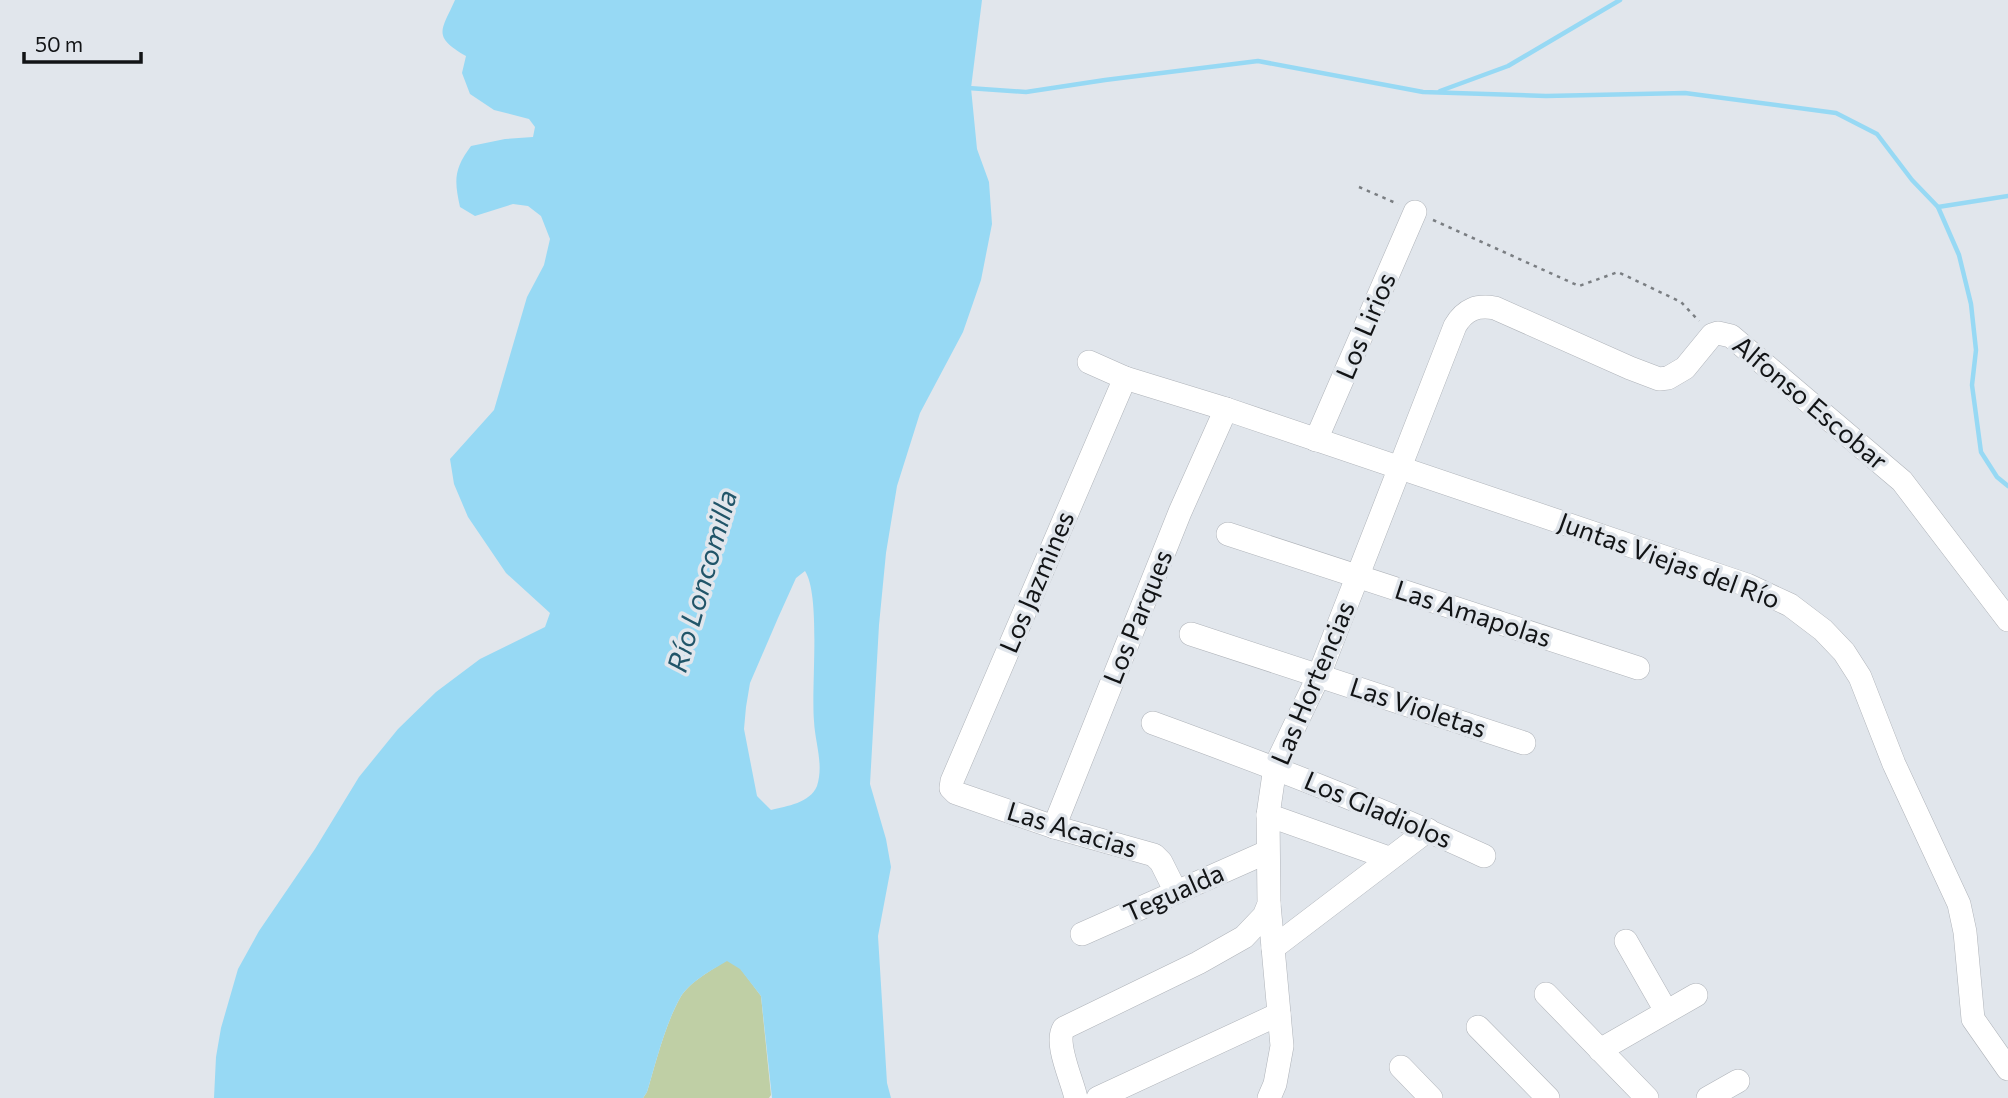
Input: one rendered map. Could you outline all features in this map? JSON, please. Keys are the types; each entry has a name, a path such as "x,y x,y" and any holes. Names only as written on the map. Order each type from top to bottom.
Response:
{"street":[{"name":"Los Lirios","path":"1316,440 1415,212"},
{"name":"Alfonso Escobar","path":"1455,326 1460,317 1474,307 1495,308 1658,379 1668,378 1685,368 1712,335 1726,334 1741,343 1902,481 2008,620"},
{"name":"Las Hortencias","path":"1269,1098 1275,1084 1282,1046 1267,852 1268,815 1275,767 1319,675 1359,577 1455,326"},
{"name":"Juntas Viejas del Río","path":"1089,362 1125,378 1226,409 1747,585 1790,605 1823,630 1844,652 1860,677 1894,764 1959,904 1965,932 1973,1019 2008,1069"},
{"name":"Los Jazmines","path":"951,788 1125,378"},
{"name":"Los Parques","path":"1054,827 1180,512 1226,409"},
{"name":"Las Amapolas","path":"1227,534 1638,668"},
{"name":"Las Violetas","path":"1192,634 1524,743"},
{"name":"Los Gladiolos","path":"1153,723 1275,767 1484,856"},
{"name":"Las Acacias","path":"951,788 956,793 1054,827 1154,855 1161,862 1176,892"},
{"path":"1268,815 1389,858"},
{"path":"1273,948 1428,830"},
{"name":"Tegualda","path":"1082,934 1267,852"},
{"path":"1076,1098 1060,1045 1059,1034 1063,1028 1198,963 1244,937 1260,922 1269,904"},
{"path":"1626,941 1666,1011"},
{"path":"1546,993 1647,1098"},
{"path":"1600,1050 1696,995"},
{"path":"1098,1098 1279,1014"},
{"path":"1478,1027 1548,1098"},
{"path":"1401,1067 1431,1098"},
{"path":"1708,1098 1738,1081"}],"path":[{"path":"1359,187 1580,286 1618,272 1681,302 1712,335"}],"green space":[{"path":"727,960 740,968 761,996 771,1095 769,1098 643,1098 665,1032 680,998 695,982"}],"water":[{"name":"Río Loncomilla","path":"455,0 982,0 971,88 977,149 989,182 992,224 981,280 963,332 920,413 897,486 886,553 879,625 870,784 891,867 878,936 887,1083 891,1098 772,1098 761,996 740,969 727,961 695,982 680,998 665,1032 643,1098 214,1098 221,1028 238,969 259,931 315,849 359,777 398,729 436,692 480,659 545,627 550,613 506,573 468,517 454,484 450,459 494,410 527,297 544,265 550,239 541,216 528,206 513,204 475,216 460,207 458,168 471,146 533,137 535,127 529,119 494,110 470,94 462,73 466,56 448,43 442,32","holes":["805,571 810,583 814,620 813,706 819,778 814,792 809,796 797,803 771,810 757,796 744,729 750,683 796,578"]}],"waterway":[{"path":"1440,91 1508,66 1620,0"},
{"path":"968,88 1026,92 1258,61 1423,92 1546,96 1685,93 1836,113 1877,134 1912,180 1938,207 1959,255 1971,304 1976,350 1972,385 1981,452 1997,477 2008,486"},
{"path":"1938,207 2008,196"}]}
